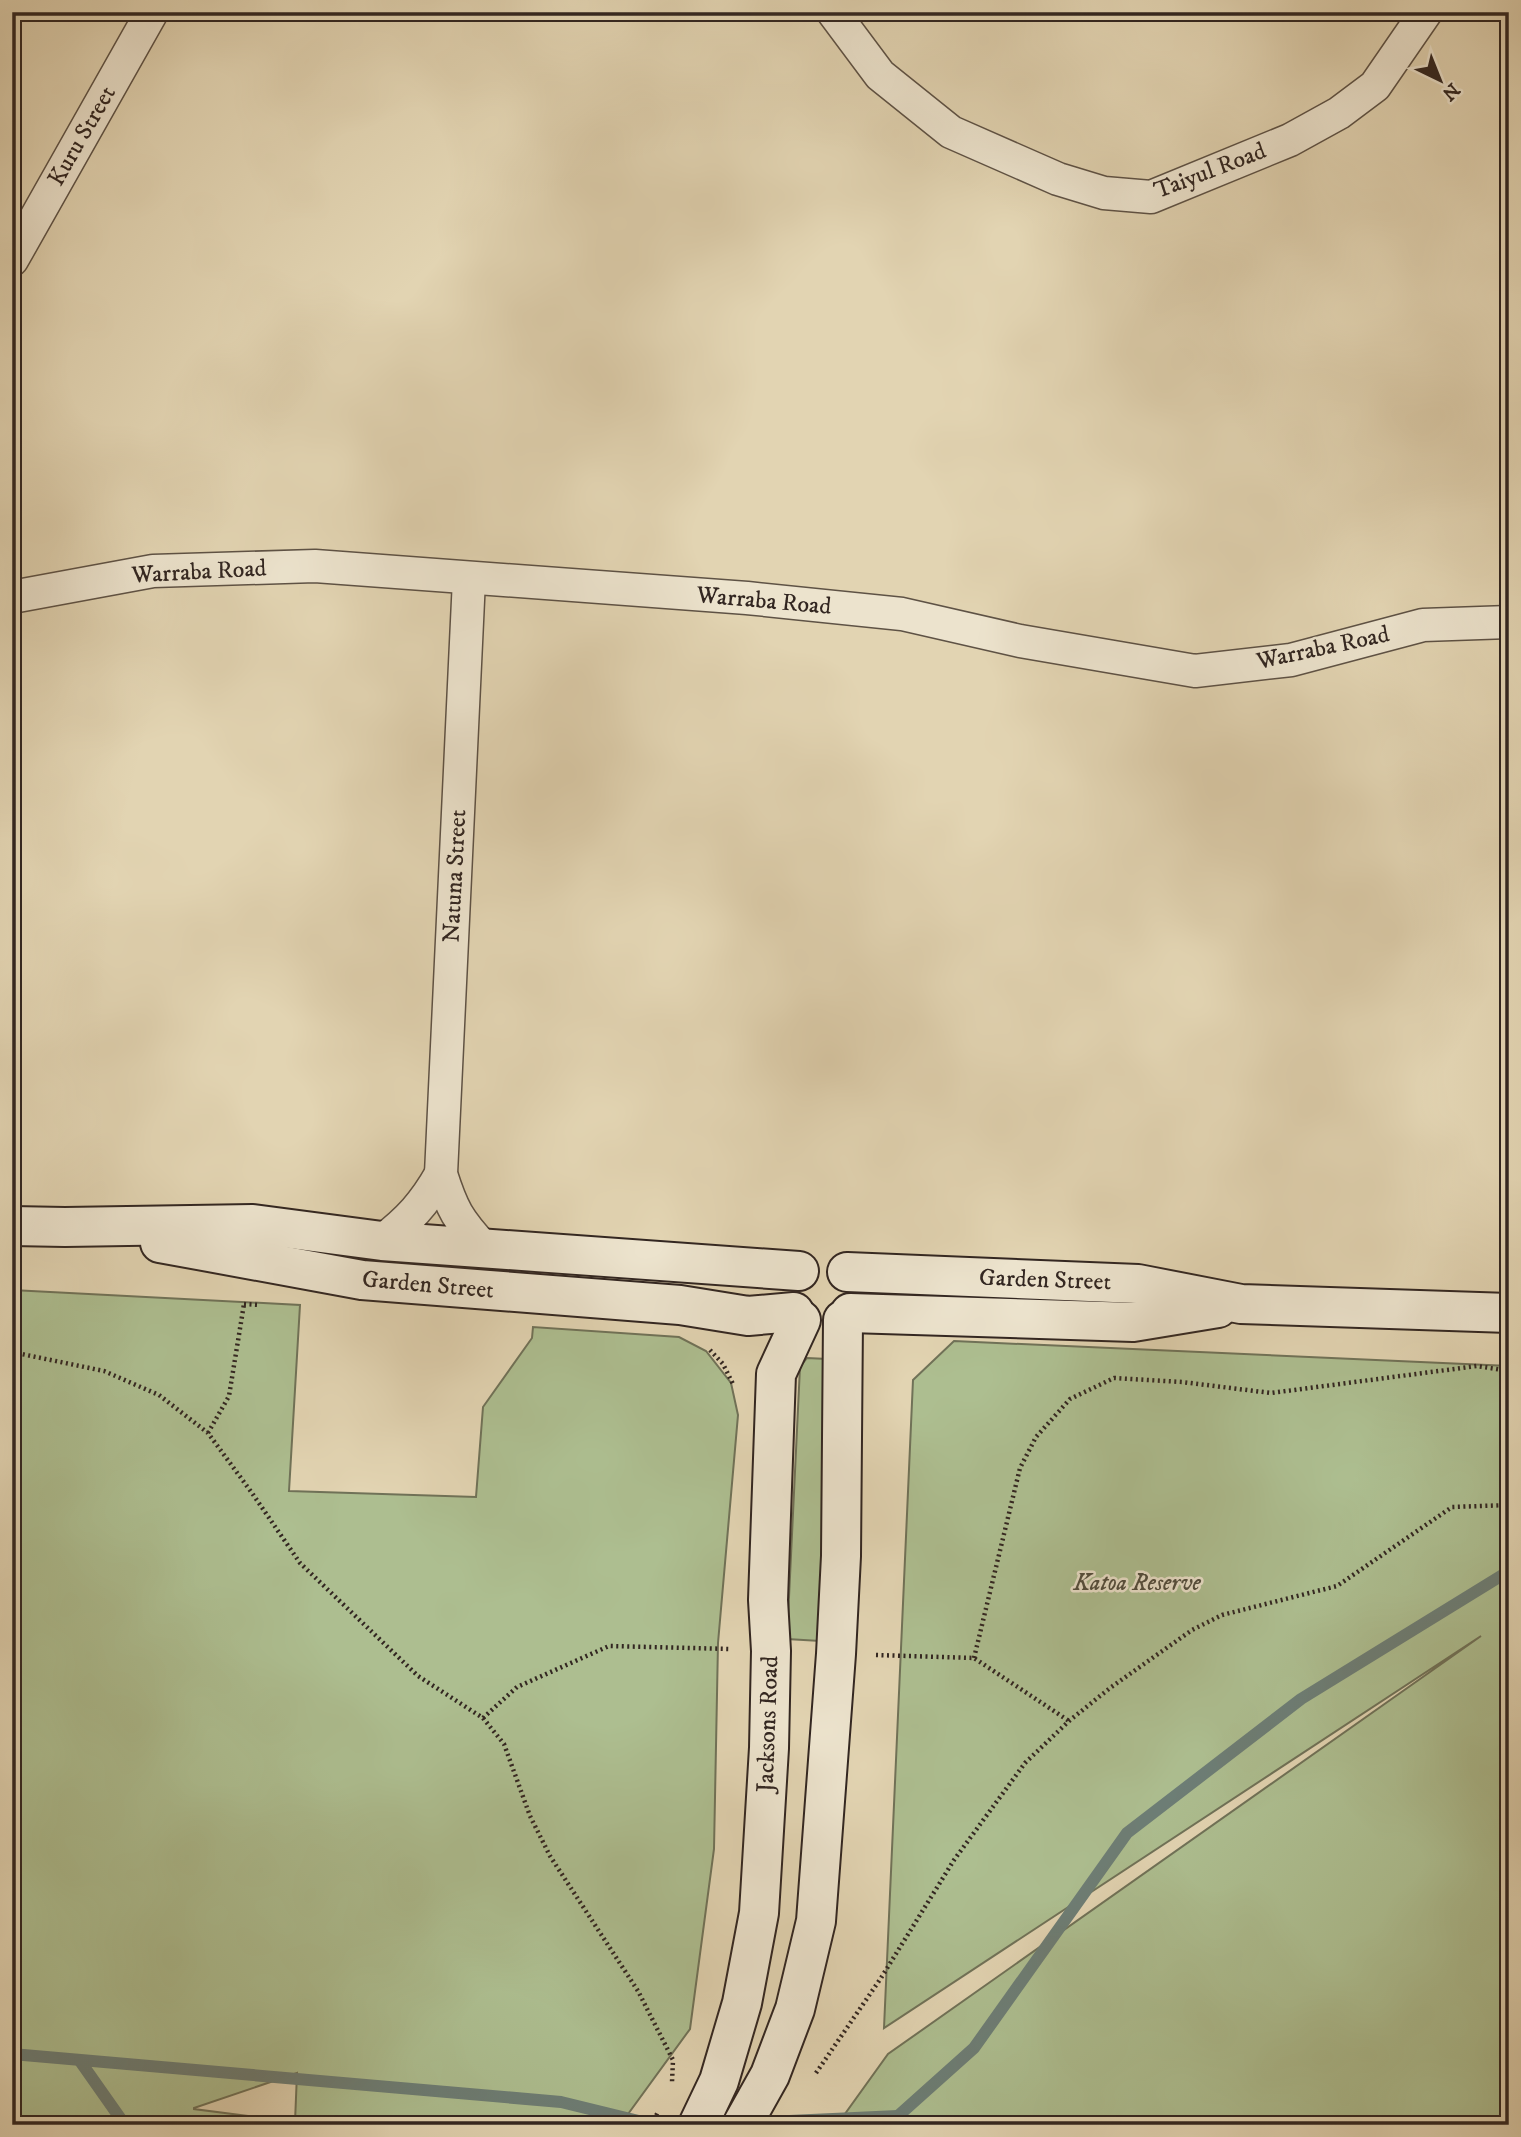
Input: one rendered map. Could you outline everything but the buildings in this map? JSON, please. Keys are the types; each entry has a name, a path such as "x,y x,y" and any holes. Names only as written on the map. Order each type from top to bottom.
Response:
{"street":[{"name":"Kuru Street","path":"12,260 152,12"},
{"name":"Taiyul Road","path":"833,12 880,75 951,132 1058,179 1104,193 1151,197 1290,140 1339,113 1375,86 1426,12"},
{"name":"Warraba Road","path":"12,597 153,570 315,566 747,598 902,614 1020,641 1195,671 1291,660 1423,625 1509,622"},
{"name":"Natuna Street","path":"468,579 441,1174 452,1208 484,1248"},
{"name":"Natuna Street","path":"382,1241 409,1219 423,1203 441,1174"},
{"name":"Garden Street","path":"12,1226 253,1224 382,1241 799,1271"},
{"name":"Garden Street","path":"65,1227 362,1280 680,1305 748,1316 798,1316"},
{"path":"818,1261 829,1261 848,1272 856,1291 855,1303 846,1316 822,1327 811,1325 798,1316 789,1291 792,1280 799,1271 818,1261"},
{"name":"Garden Street","path":"848,1272 1138,1284 1241,1304 1509,1313"},
{"name":"Garden Street","path":"846,1316 1133,1322 1241,1304"},
{"path":"748,1316 776,1374"},
{"name":"Jacksons Road","path":"698,2125 719,2081 742,2003 759,1913 769,1734 771,1651 768,1600 776,1374 798,1316"},
{"path":"742,2125 769,2076 795,2009 816,1921 836,1654 846,1316"}],"path":[{"path":"208,1433 229,1396 249,1258"},
{"path":"244,1304 270,1306"},
{"path":"702,1343 723,1364 738,1393"},
{"path":"12,1352 104,1371 159,1395 208,1433 300,1563 418,1676 483,1718 504,1744 530,1816 550,1856 638,1991 673,2060 672,2089"},
{"path":"974,1658 1020,1468 1036,1437 1070,1399 1114,1378 1182,1382 1271,1393 1478,1366 1509,1371"},
{"path":"826,2059 881,1978 954,1860 1025,1763 1069,1721 1110,1688 1192,1630 1222,1615 1337,1586 1452,1507 1509,1505"},
{"path":"483,1718 517,1688 609,1646 734,1649"},
{"path":"874,1655 974,1658 1069,1721"}],"green space":[{"path":"12,1290 300,1305 289,1491 476,1497 483,1407 532,1338 533,1327 679,1337 706,1351 731,1383 738,1415 718,1643 714,1849 690,2029 620,2125 12,2125","holes":["297,2073 295,2122 194,2109 194,2108"]},
{"name":"Katoa Reserve","path":"954,1341 1509,1366 1509,2125 837,2125 888,2054 1481,1636 884,2028 913,1380"},
{"path":"807,1358 827,1359 820,1641 787,1639 800,1367"}],"waterway":[{"path":"898,2116 974,2048 1127,1833 1301,1699 1509,1571"},
{"path":"12,2054 561,2102 655,2125"},
{"path":"80,2061 125,2125"},
{"path":"704,2125 898,2116 912,2125"}]}
